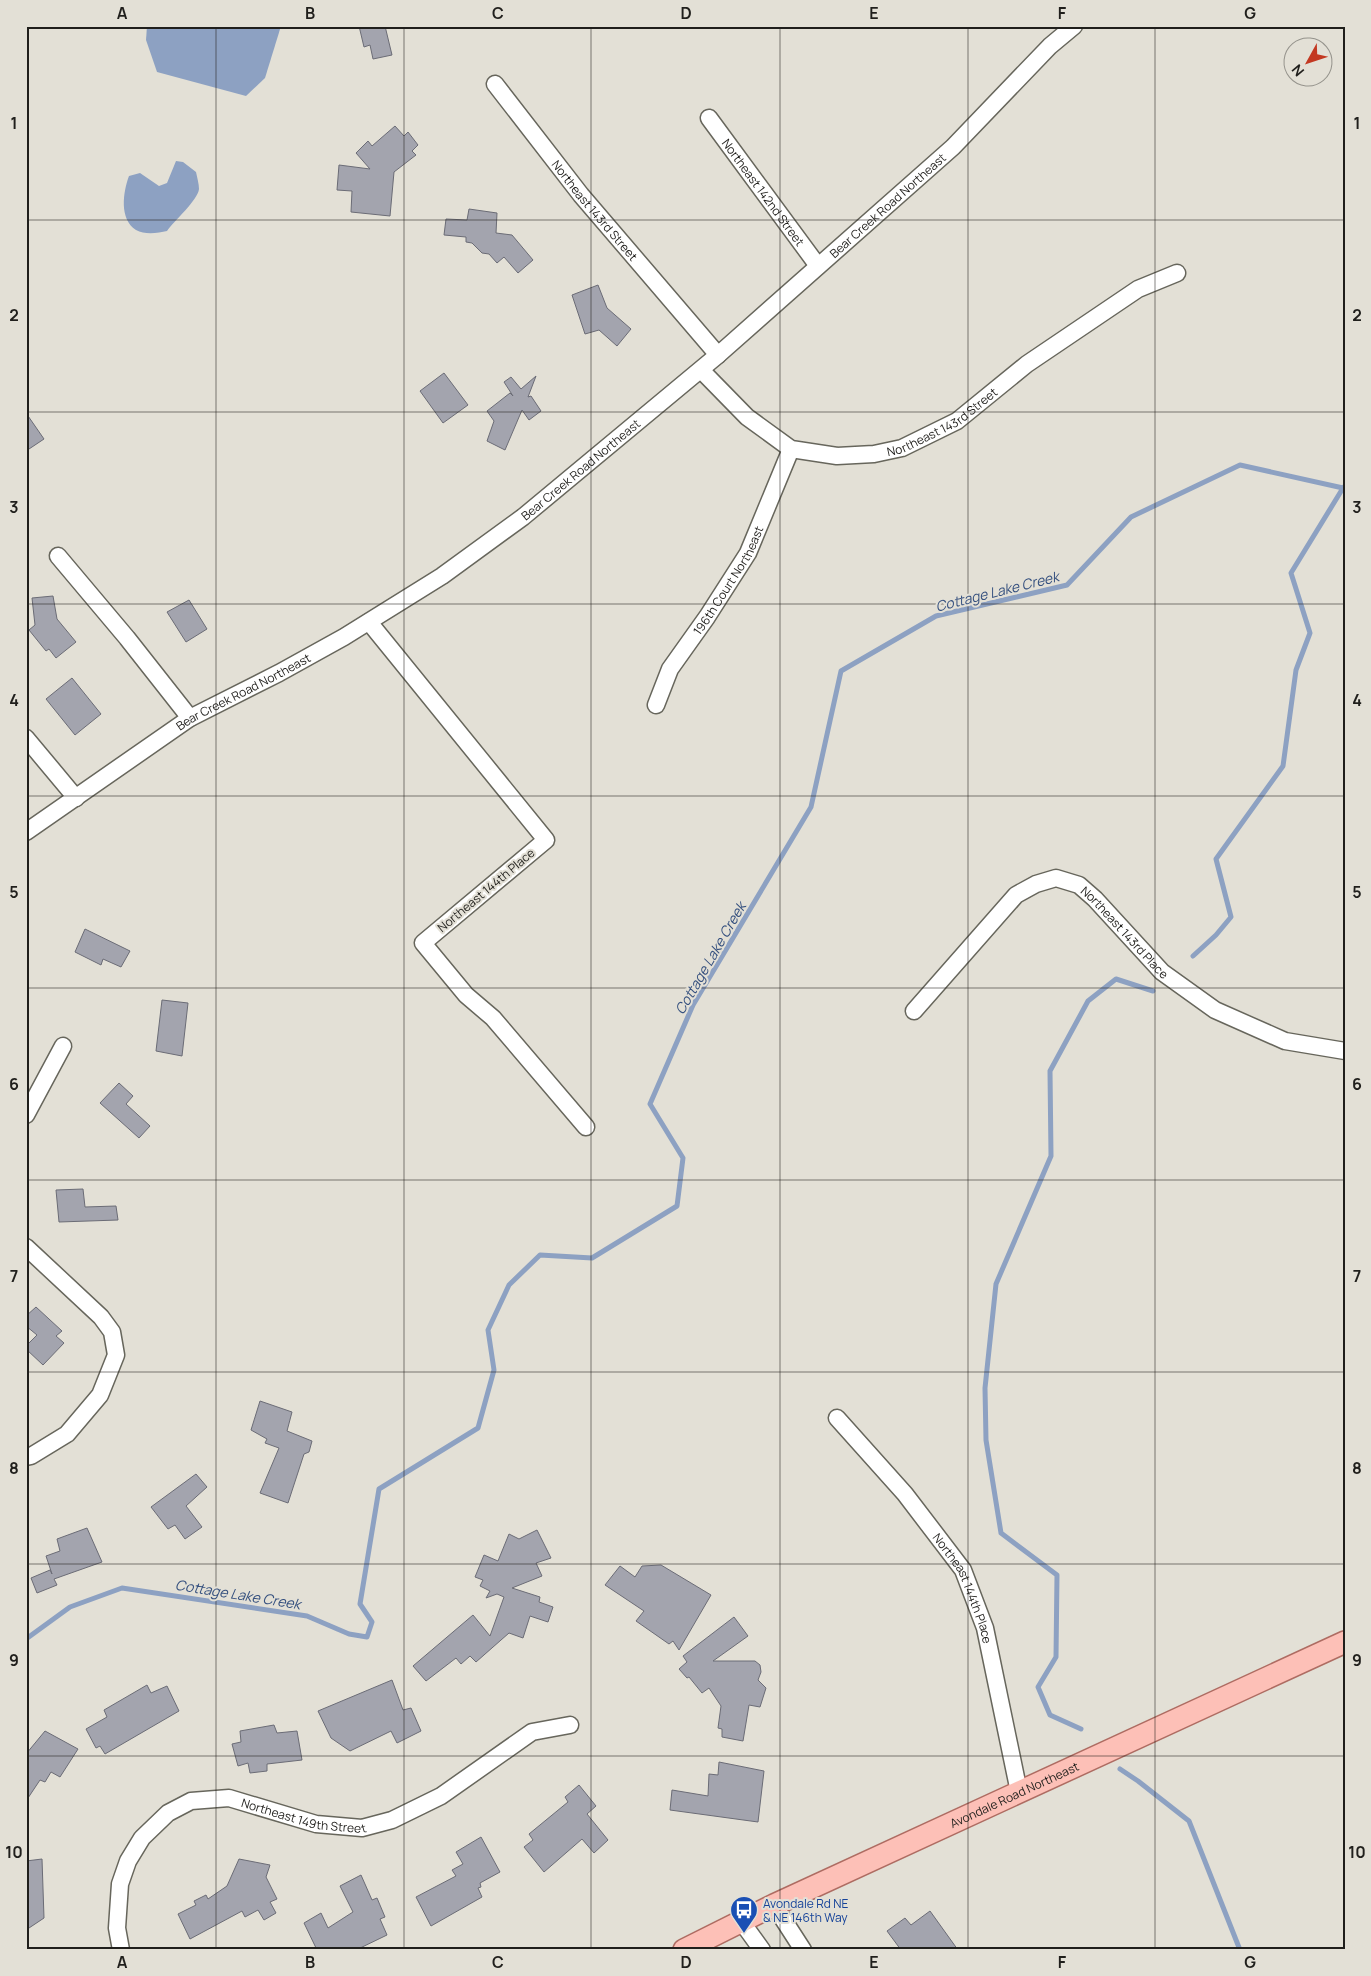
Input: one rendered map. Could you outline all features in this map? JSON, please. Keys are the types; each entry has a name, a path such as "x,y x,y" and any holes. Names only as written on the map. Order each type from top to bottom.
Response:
{"main road":[{"name":"Avondale Road Northeast","path":"684,1950 774,1905 1345,1642"}],"street":[{"name":"Bear Creek Road Northeast","path":"26,832 190,718 279,673 368,622 442,576 523,517 701,370 953,148 1050,46 1074,26"},
{"name":"Northeast 143rd Street","path":"495,84 581,195 718,355"},
{"name":"Northeast 142nd Street","path":"709,118 818,266"},
{"name":"Northeast 143rd Street","path":"701,370 747,417 791,449 837,456 874,454 902,448 957,421 1027,364 1138,289 1177,273"},
{"name":"196th Court Northeast","path":"656,705 670,669 748,553 791,449"},
{"path":"58,556 127,638 190,718"},
{"name":"Northeast 144th Place","path":"368,622 546,840 423,943 466,994 493,1018 586,1127"},
{"path":"26,738 76,798"},
{"name":"Northeast 143rd Place","path":"914,1011 1016,895 1036,884 1056,878 1078,885 1090,894 1162,972 1215,1010 1285,1041 1345,1052"},
{"path":"26,1115 63,1046"},
{"path":"26,1246 101,1317 112,1332 116,1354 100,1395 67,1434 31,1456 26,1457"},
{"name":"Northeast 144th Place","path":"837,1418 905,1494 963,1570 985,1628 1019,1792"},
{"name":"Northeast 149th Street","path":"121,1950 116,1928 120,1884 128,1861 142,1838 168,1813 191,1801 229,1798 316,1824 362,1828 392,1820 441,1796 532,1732 570,1726"},
{"path":"774,1905 803,1950"},
{"path":"741,1921 762,1950"}],"water":[{"path":"147,26 281,26 265,78 246,96 157,72 146,40"},
{"path":"176,161 183,162 196,172 199,187 198,194 167,231 147,233 136,230 127,219 124,205 125,190 129,176 140,173 159,186 167,183"}],"building":[{"path":"359,26 385,26 392,55 373,59 370,45 364,47"},
{"path":"395,126 404,136 408,132 418,145 412,151 416,155 394,172 390,216 351,212 352,191 337,190 339,165 370,169 356,153 368,141 372,146"},
{"path":"469,209 497,213 496,233 512,235 533,260 518,273 504,257 497,263 489,254 482,253 472,243 466,242 466,237 444,235 446,219 467,220"},
{"path":"598,285 607,308 631,329 617,346 599,330 585,334 572,295"},
{"path":"444,373 468,405 443,423 420,391"},
{"path":"536,376 528,397 531,396 541,411 529,420 522,410 505,450 487,441 494,421 487,411 510,393 513,396 504,382 511,377 521,389"},
{"path":"26,413 44,439 26,451"},
{"path":"53,596 57,619 76,642 56,658 49,649 46,651 29,630 35,625 32,598"},
{"path":"189,600 207,629 186,642 167,612"},
{"path":"72,678 101,714 75,735 46,699"},
{"path":"85,929 130,951 121,967 103,959 101,965 75,952"},
{"path":"162,1000 188,1003 182,1056 156,1051"},
{"path":"119,1083 133,1096 126,1104 150,1126 139,1138 100,1103"},
{"path":"83,1189 85,1207 116,1206 118,1220 59,1222 56,1190"},
{"path":"36,1307 62,1331 56,1336 64,1343 43,1365 26,1349 26,1346 37,1335 26,1326 26,1316"},
{"path":"260,1401 292,1412 287,1431 312,1441 309,1452 304,1454 288,1503 260,1493 279,1448 265,1443 267,1439 251,1430"},
{"path":"196,1474 207,1487 186,1506 202,1527 185,1539 175,1525 168,1529 151,1507"},
{"path":"87,1528 102,1562 54,1579 57,1585 37,1593 31,1578 50,1570 52,1574 46,1556 60,1551 57,1539"},
{"path":"537,1530 551,1558 536,1563 542,1576 512,1588 540,1597 539,1602 553,1607 548,1622 530,1616 523,1638 509,1633 476,1662 470,1656 461,1664 456,1658 426,1681 413,1666 473,1615 490,1636 504,1597 497,1594 486,1598 490,1591 480,1586 483,1580 475,1577 484,1555 498,1561 509,1534 519,1539"},
{"path":"661,1565 711,1595 679,1650 673,1641 669,1644 636,1621 644,1611 605,1585 620,1566 635,1577 642,1566"},
{"path":"734,1617 748,1636 713,1661 755,1661 760,1665 761,1672 758,1680 766,1688 760,1707 749,1705 743,1741 722,1737 722,1729 718,1728 721,1706 709,1688 702,1693 689,1677 687,1678 679,1669 687,1662 683,1656"},
{"path":"392,1680 403,1710 411,1708 421,1731 397,1743 391,1731 350,1751 331,1738 318,1711"},
{"path":"147,1685 151,1693 167,1686 179,1711 105,1754 100,1746 96,1748 86,1729 107,1717 104,1710"},
{"path":"274,1725 277,1733 297,1731 302,1760 267,1764 267,1771 250,1773 248,1763 238,1766 232,1744 241,1742 240,1731"},
{"path":"45,1731 78,1749 60,1777 51,1772 45,1782 40,1780 26,1801 26,1754"},
{"path":"719,1762 764,1771 758,1822 670,1810 672,1790 708,1796 709,1774 718,1775"},
{"path":"579,1785 596,1806 587,1814 608,1840 594,1853 582,1839 544,1872 524,1847 533,1840 529,1834 568,1802 565,1797"},
{"path":"481,1837 500,1872 480,1883 481,1887 478,1888 482,1897 431,1926 416,1897 456,1876 452,1870 463,1864 456,1852"},
{"path":"42,1859 44,1918 26,1930 26,1861"},
{"path":"239,1859 270,1865 266,1877 277,1899 270,1902 276,1913 264,1920 258,1910 245,1917 242,1911 190,1939 178,1914 196,1905 194,1901 206,1895 208,1899 227,1886"},
{"path":"361,1875 372,1900 377,1898 385,1917 380,1919 387,1935 356,1950 317,1950 304,1923 321,1913 328,1928 353,1912 340,1886"},
{"path":"930,1911 958,1950 901,1950 887,1931 905,1918 911,1925"}],"waterway":[{"name":"Cottage Lake Creek","path":"26,1639 70,1607 122,1588 307,1616 349,1634 367,1637 372,1622 360,1604 379,1489 478,1428 494,1370 488,1330 509,1285 540,1255 592,1258 677,1206 683,1158 650,1104 693,1005 811,807 841,671 936,616 1067,585 1131,517 1240,465 1343,488 1345,486"},
{"path":"1193,956 1216,935 1231,917 1216,859 1283,766 1296,670 1310,633 1291,573 1343,488"},
{"path":"1081,1729 1050,1715 1038,1687 1056,1657 1057,1575 1001,1533 986,1440 985,1388 996,1284 1051,1156 1050,1071 1088,1001 1116,979 1153,991"},
{"path":"1120,1769 1189,1821 1240,1950"}],"place":[{"name":"Avondale Rd NE & NE 146th Way","path":"744,1934"}]}
